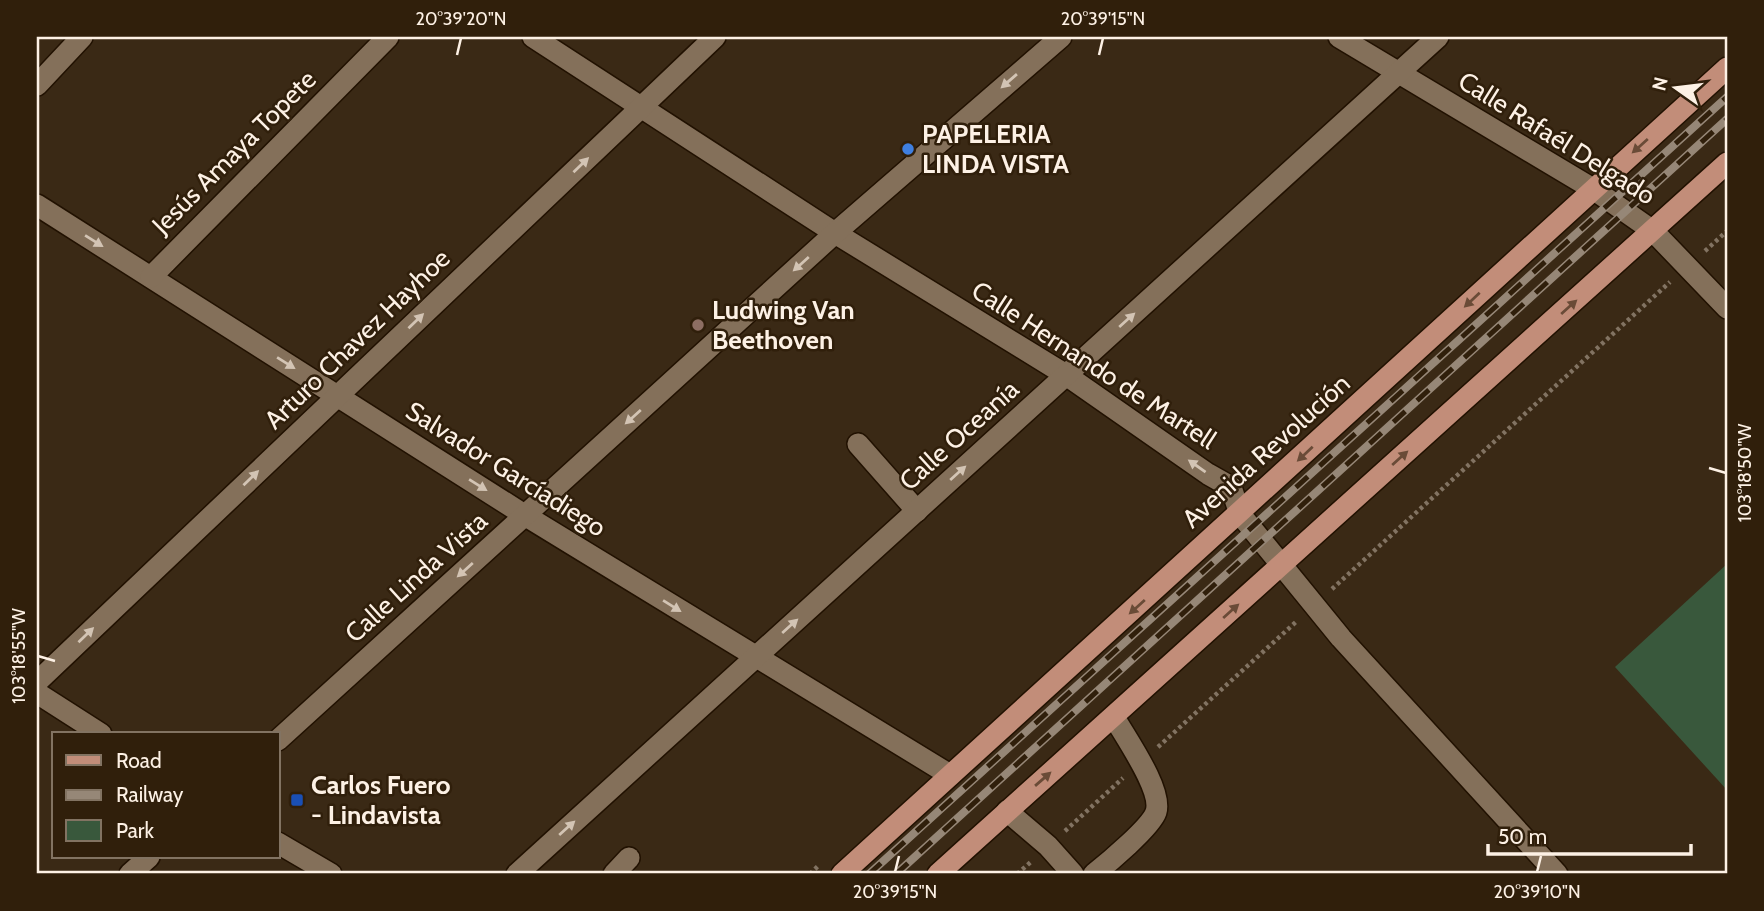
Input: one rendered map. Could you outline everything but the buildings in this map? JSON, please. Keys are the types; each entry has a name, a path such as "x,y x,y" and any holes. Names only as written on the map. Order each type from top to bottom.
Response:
{"main road":[{"name":"Avenida Revolución","path":"842,874 1727,68"},
{"path":"938,874 1727,163"}],"street":[{"path":"37,85 82,37"},
{"name":"Jesús Amaya Topete","path":"150,277 388,37"},
{"name":"Calle Hernando de Martell","path":"533,37 835,233 1066,375 1208,474 1231,487 1240,514 1314,605 1558,874"},
{"name":"Arturo Chavez Hayhoe","path":"37,682 715,37"},
{"name":"Calle Linda Vista","path":"280,738 835,233 1061,37"},
{"name":"Calle Rafaél Delgado","path":"1339,37 1593,189 1653,231 1727,308"},
{"name":"Calle Oceanía","path":"517,874 1438,37"},
{"name":"Salvador Garcíadiego","path":"37,205 526,516 950,775"},
{"path":"858,443 917,511"},
{"path":"37,693 98,732"},
{"path":"1094,874 1154,816 1157,808 1140,763 1114,718"},
{"path":"1007,811 1048,846 1073,874"},
{"path":"280,844 331,874"},
{"path":"130,874 148,858"},
{"path":"614,874 629,858"}],"path":[{"path":"1017,874 1727,231"}],"green space":[{"path":"1727,564 1727,790 1615,667"}],"railway":[{"path":"869,874 1727,97"},
{"path":"896,874 1727,119"}],"place":[{"name":"PAPELERIA LINDA VISTA","path":"908,149"},
{"name":"Ludwing Van Beethoven","path":"698,325"},
{"name":"Carlos Fuero - Lindavista","path":"297,800"}]}
